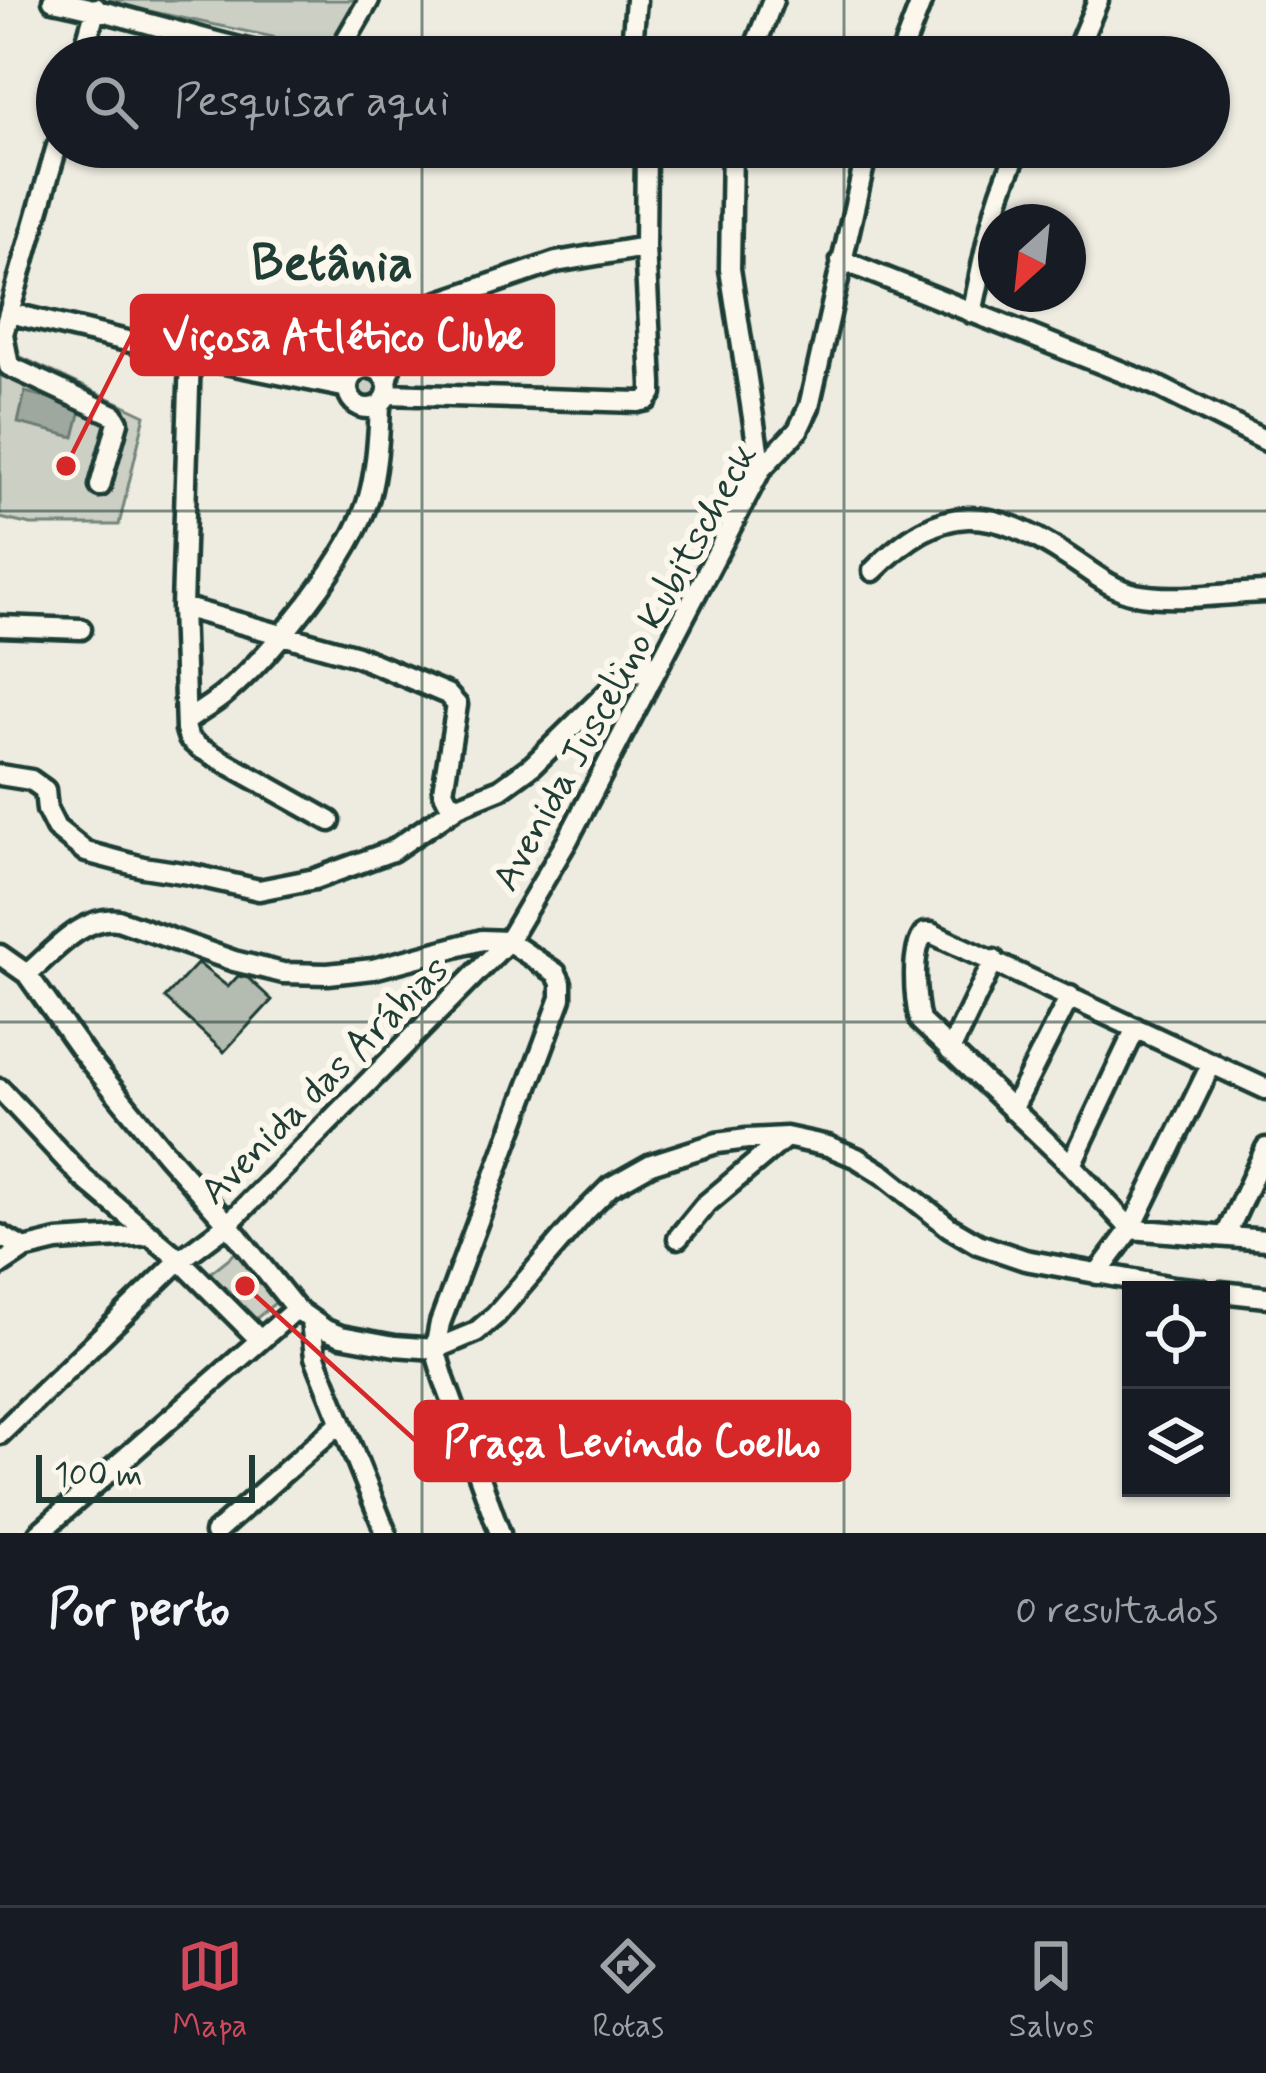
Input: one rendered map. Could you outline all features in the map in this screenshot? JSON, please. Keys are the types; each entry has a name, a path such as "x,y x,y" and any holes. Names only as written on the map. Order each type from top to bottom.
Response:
{"street":[{"path":"53,0 193,36"},
{"path":"348,36 369,0"},
{"path":"633,36 636,0"},
{"path":"759,36 773,0"},
{"path":"909,36 922,0"},
{"path":"1083,36 1098,0"},
{"path":"88,36 96,8"},
{"path":"51,168 2,333 9,366 114,415 118,422 100,486"},
{"path":"385,393 380,372 368,368 351,376 348,388 356,405 368,408 385,393 647,400 652,393 644,247 646,168"},
{"path":"732,168 730,268 761,469"},
{"name":"Avenida Juscelino Kubitscheck","path":"508,941 567,841 761,469 798,430 809,407 863,168"},
{"path":"972,313 997,201 1009,168"},
{"path":"188,720 226,693 280,636 343,555 369,497 385,393 405,316 556,262 644,247"},
{"path":"841,260 1155,385 1266,441"},
{"path":"9,313 348,388"},
{"path":"190,356 182,608 186,730 198,747 330,821"},
{"path":"873,571 919,531 953,520 987,518 1016,526 1133,593 1266,592"},
{"path":"182,608 357,656 447,694 457,705 443,791 458,806"},
{"path":"0,626 81,629"},
{"path":"0,775 31,780 45,790 47,810 56,828 86,852 259,890 315,880 392,851 458,806 500,789 532,765 622,677 660,662"},
{"path":"27,974 86,925 102,918 283,974 373,969 482,940 508,941 556,973 560,998 440,1323 435,1348 500,1533"},
{"path":"1266,1089 931,933 918,940 915,998 920,1021 1131,1229 1266,1240"},
{"name":"Avenida das Arábias","path":"0,1433 180,1260 228,1224 508,941"},
{"path":"0,956 27,974 107,1083 304,1315 341,1336 435,1348 476,1332 610,1187 651,1164 717,1143 786,1137 856,1158 977,1244 1025,1260 1142,1281"},
{"path":"950,1052 994,960"},
{"path":"1012,1110 1070,996"},
{"path":"1071,1165 1136,1028"},
{"path":"1097,1274 1131,1229 1212,1064"},
{"path":"0,1089 83,1178 180,1260 260,1340"},
{"path":"678,1238 705,1205 786,1137"},
{"path":"1226,1235 1266,1148"},
{"path":"0,1235 24,1249"},
{"path":"0,1265 24,1249 57,1241 152,1235"},
{"path":"1230,1293 1266,1297"},
{"path":"39,1533 260,1340 304,1315"},
{"path":"304,1315 315,1357 386,1533"},
{"path":"215,1533 340,1423"}],"shaded area":[{"path":"97,0 356,0 337,36 268,36"},
{"path":"0,336 15,354 145,415 119,525 31,525 0,518"},
{"path":"368,372 380,376 384,388 380,400 368,404 356,400 352,388 356,376"},
{"path":"25,392 82,406 74,437 18,423"},
{"path":"239,1250 280,1299 251,1323 210,1273"}],"building":[{"path":"198,963 228,987 238,976 248,978 272,1000 224,1052 165,998"}],"place":[{"name":"Viçosa Atlético Clube","path":"66,466"},
{"name":"Praça Levindo Coelho","path":"245,1286"}],"district":[{"name":"Betânia","path":"332,261"}]}
